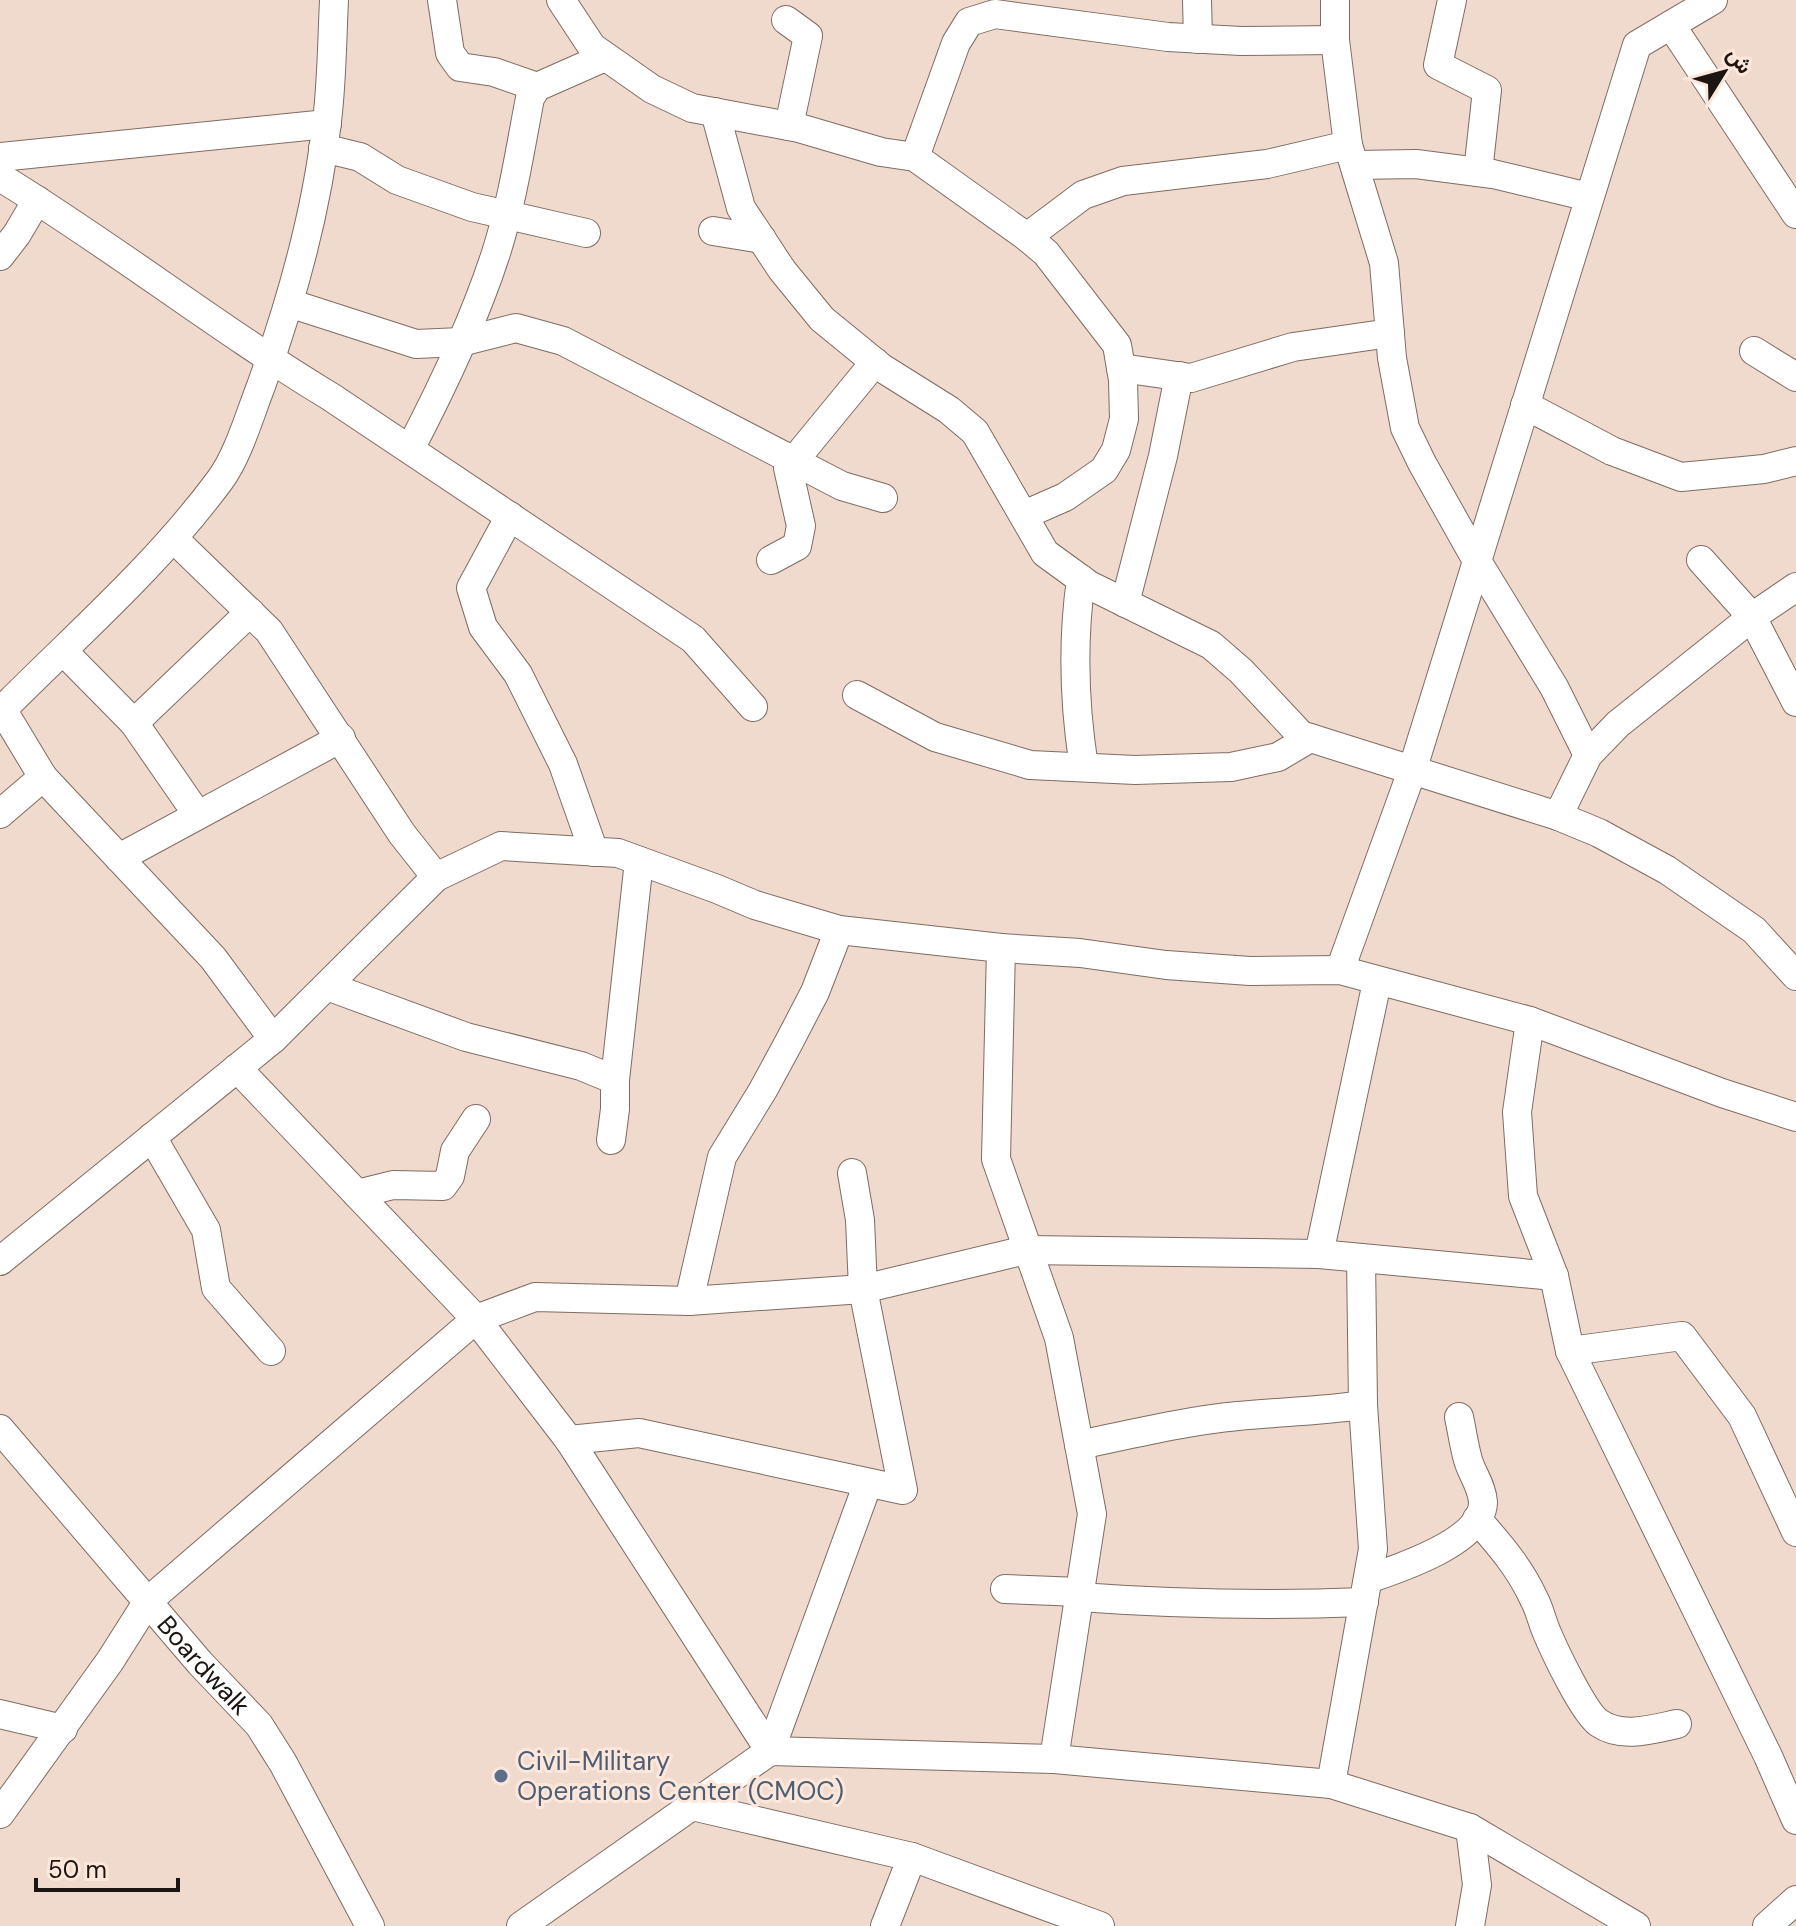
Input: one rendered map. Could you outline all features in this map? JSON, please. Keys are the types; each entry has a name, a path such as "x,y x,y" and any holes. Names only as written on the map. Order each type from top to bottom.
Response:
{"street":[{"path":"273,1039 213,958 43,777 5,714 7,705 96,620 173,538 222,477 270,360 298,277 317,191 325,136 334,0"},
{"path":"442,0 450,53 460,67 494,72 537,87"},
{"path":"561,0 592,47 652,89 692,108 789,126 881,152 915,157 1046,253 1117,345 1124,419 1116,450 1104,470 1065,497 1024,515"},
{"path":"1197,0 1198,39"},
{"path":"1335,0 1335,40 1352,155 1384,263 1397,392 1405,428 1477,561 1554,687 1588,755"},
{"path":"1452,0 1438,65 1487,90 1478,172"},
{"path":"1340,970 1412,771 1637,45 1671,25 1699,3"},
{"path":"915,157 956,43 969,22 995,14 1099,30 1198,39 1335,40"},
{"path":"786,20 808,36 789,126"},
{"path":"1671,25 1796,214"},
{"path":"410,449 461,342 495,254 530,98 537,87 605,57"},
{"path":"715,112 741,208 782,270 822,319 875,362 949,410 975,432 1045,553 1081,579 1211,645 1241,671 1301,735 1558,816 1599,833 1667,870 1754,930 1796,976"},
{"path":"0,157 325,136 397,180 472,207 586,233"},
{"path":"1027,237 1083,195 1123,181 1352,155 1478,172 1589,197"},
{"path":"0,177 270,360 410,449 693,639 753,707"},
{"path":"0,256 37,200"},
{"path":"713,231 762,239"},
{"path":"289,303 416,344 461,342 516,328 563,341 842,486 883,498"},
{"path":"1121,368 1191,378 1293,347 1390,333"},
{"path":"1754,351 1796,377"},
{"path":"771,560 797,546 801,526 788,468 875,362"},
{"path":"1125,603 1163,456 1179,376"},
{"path":"1525,405 1612,451 1681,477 1764,469 1796,461"},
{"path":"510,516 471,588 483,627 518,674 563,764 594,852"},
{"path":"173,538 269,631 402,834 436,877"},
{"path":"1701,560 1752,617 1796,702"},
{"path":"1081,579 1074,627 1077,722 1084,767"},
{"path":"1558,816 1588,755 1618,724 1752,617 1796,587"},
{"path":"134,723 250,612"},
{"path":"63,651 134,723 197,814"},
{"path":"857,695 935,737 1030,765 1135,770 1231,767 1278,757 1310,738"},
{"path":"119,858 341,738"},
{"path":"0,814 43,777"},
{"path":"0,1261 273,1039 436,877 501,846 618,853 755,905 839,930 1001,948 1080,953 1166,965 1250,971 1340,970 1530,1021 1722,1093 1796,1117"},
{"path":"611,1140 639,861"},
{"path":"689,1301 722,1157 796,1029 815,992 839,930"},
{"path":"1001,948 996,1159 1059,1338 1092,1514 1054,1759"},
{"path":"1319,1254 1377,982"},
{"path":"327,986 466,1037 581,1066 615,1080"},
{"path":"1530,1021 1517,1112 1523,1196 1554,1276 1570,1351 1796,1820"},
{"path":"237,1068 476,1319 569,1440 770,1751"},
{"path":"357,1194 393,1185 443,1186 450,1176 455,1151 476,1119"},
{"path":"152,1137 206,1230 216,1288 271,1351"},
{"path":"569,1440 639,1433 903,1490 863,1289 860,1220 852,1173"},
{"path":"0,1814 63,1729 148,1601 476,1319 535,1297 689,1301 863,1289 1026,1250 1319,1254 1554,1276"},
{"path":"1331,1784 1373,1549 1363,1405 1361,1258"},
{"path":"1570,1351 1682,1336 1742,1416 1796,1532"},
{"path":"1079,1445 1180,1424 1363,1405"},
{"path":"1005,1589 1202,1605 1271,1606 1366,1591 1438,1552 1477,1519 1483,1503 1469,1463 1459,1417"},
{"name":"Boardwalk","path":"0,1429 272,1744 370,1926"},
{"path":"521,1926 770,1751 868,1483"},
{"path":"1477,1519 1515,1565 1573,1684 1598,1723 1616,1730 1641,1732 1677,1724"},
{"path":"0,1714 63,1729"},
{"path":"770,1751 1054,1759 1331,1784 1470,1828 1636,1926"},
{"path":"692,1806 912,1857 1100,1926"},
{"path":"1470,1828 1477,1885 1470,1926"},
{"path":"885,1926 912,1857"},
{"path":"1767,1926 1796,1900"}],"place":[{"name":"Civil-Military Operations Center (CMOC)","path":"501,1776"}]}
